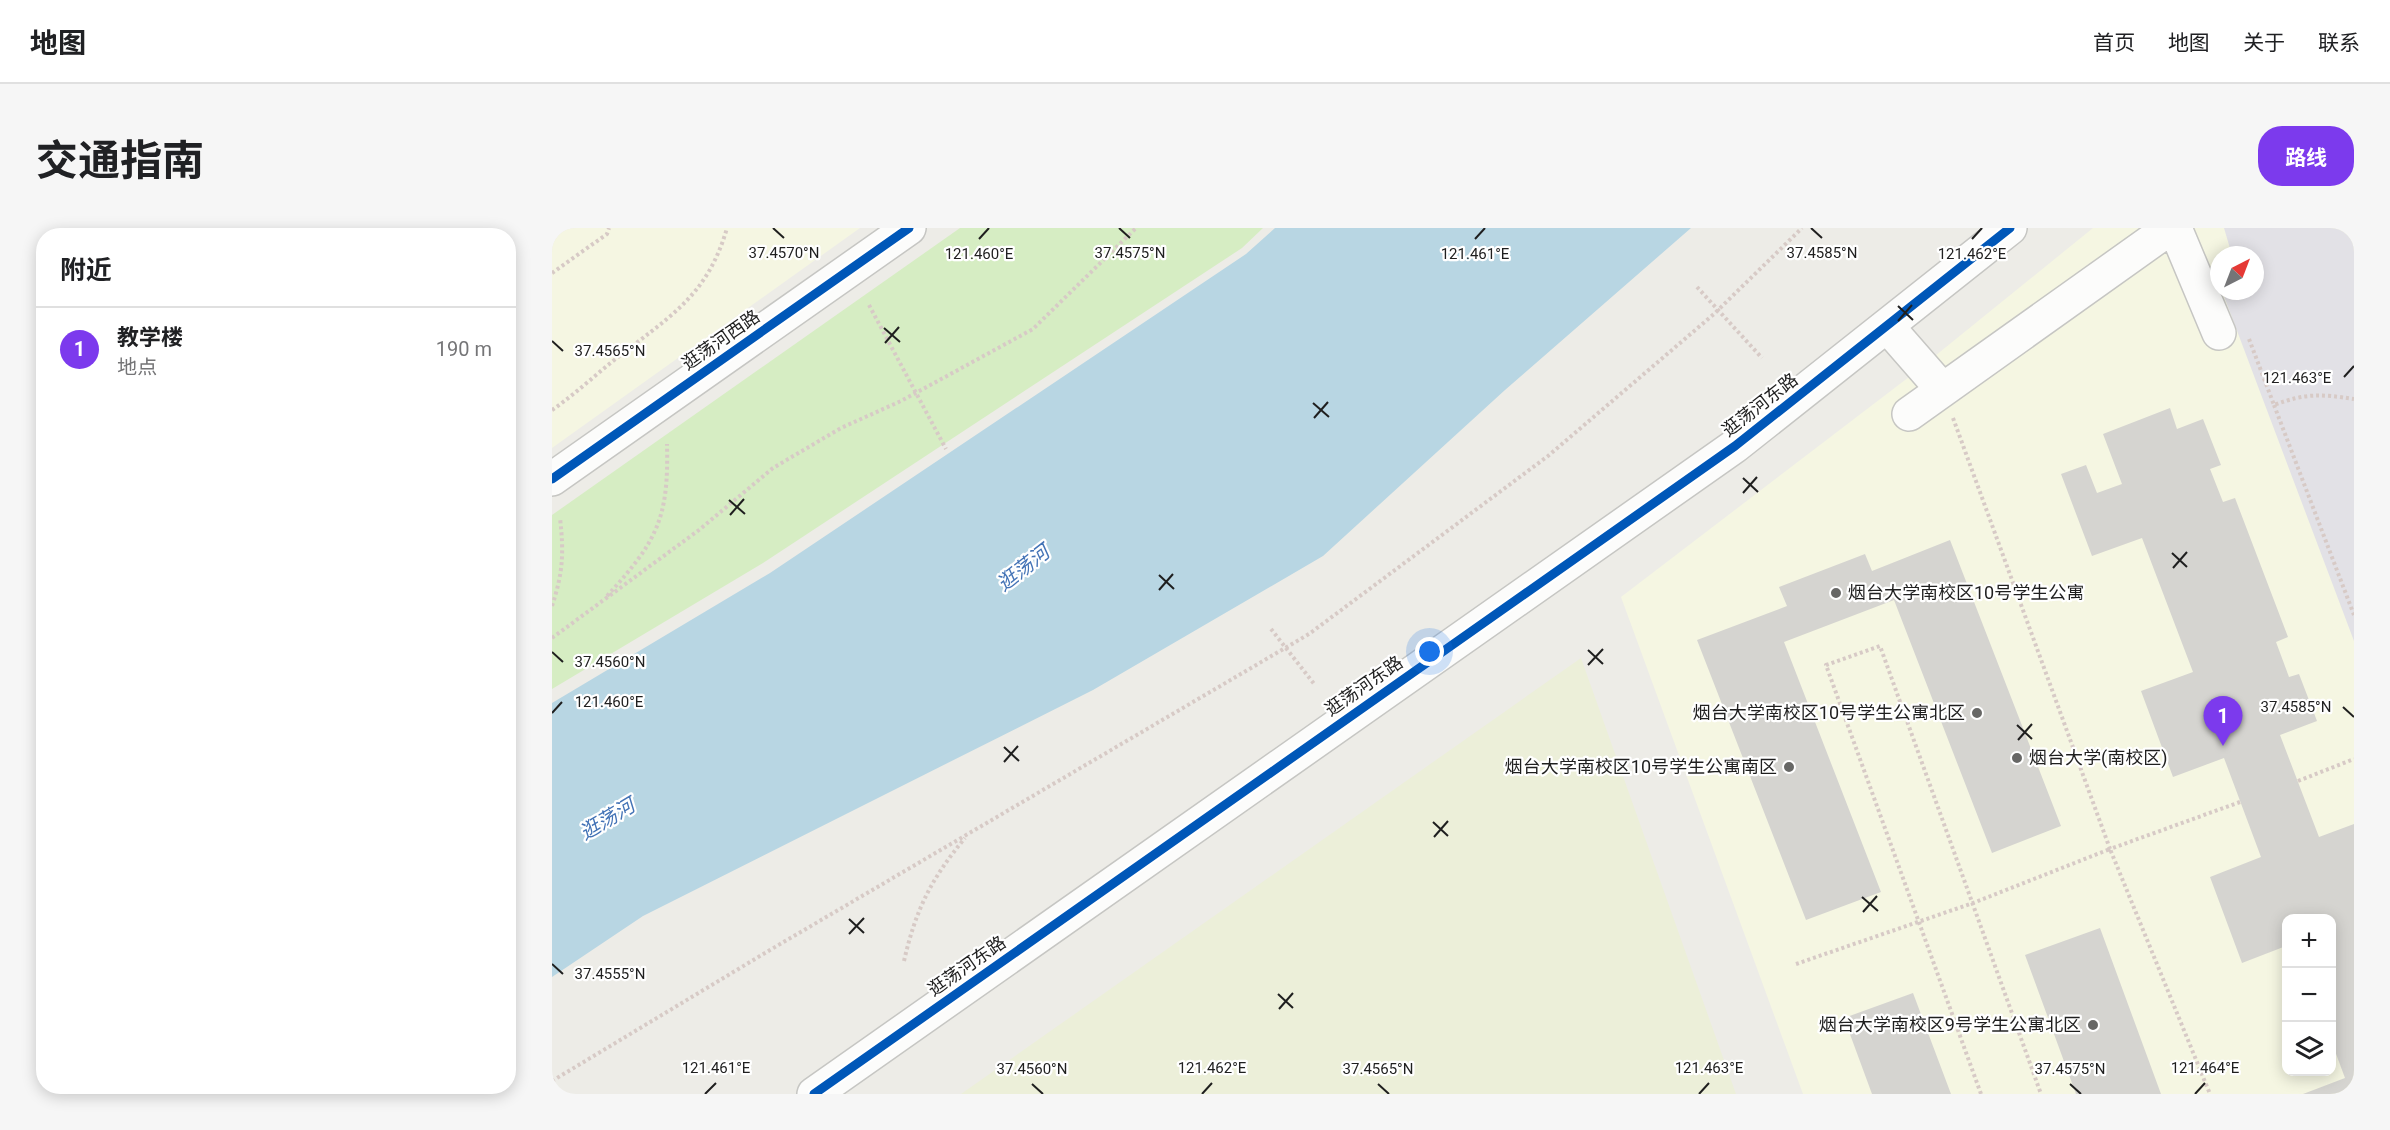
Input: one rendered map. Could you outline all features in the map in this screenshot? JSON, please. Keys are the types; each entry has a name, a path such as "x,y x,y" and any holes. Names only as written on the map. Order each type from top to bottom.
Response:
{"street":[{"name":"逛荡河西路","path":"552,479 909,228"},
{"name":"逛荡河东路","path":"814,1094 1735,446 2010,228"},
{"path":"1909,414 2170,228"},
{"path":"2175,228 2233,333"},
{"path":"1887,326 1942,389"}],"path":[{"path":"552,273 607,234 609,228"},
{"path":"552,410 691,298 719,255 727,228"},
{"path":"552,638 699,530 773,468 841,429 915,393 1033,328 1136,228"},
{"path":"552,1082 770,950 1309,634 1548,456 1719,309 1802,228"},
{"path":"1697,287 1762,358"},
{"path":"869,305 946,449"},
{"path":"2233,333 2274,405 2354,615"},
{"path":"1942,389 2110,849 2210,1094"},
{"path":"2274,405 2304,394 2325,394 2354,399"},
{"path":"600,603 633,567 655,536 663,509 668,472 667,444"},
{"path":"552,606 562,577 563,551 560,518"},
{"path":"1270,629 1315,685"},
{"path":"1981,1094 1826,665 1880,646 2041,1094"},
{"path":"2298,781 2354,759"},
{"path":"1796,964 1918,920 1973,903 2110,849 2240,802"},
{"path":"904,961 913,921 939,869 968,835"}],"shaded area":[{"path":"552,228 860,228 552,448"},
{"name":"烟台大学(南校区)","path":"2093,228 2354,228 2354,1094 1803,1094 1621,597 1909,377"},
{"path":"2224,228 2354,228 2354,641 2225,300 2264,300 2264,246 2229,246"},
{"path":"1581,658 1736,1094 961,1094"}],"green space":[{"path":"960,228 1263,228 1242,248 763,563 552,689 552,515"}],"water":[{"name":"逛荡河","path":"1275,228 1691,228 1505,390 1323,556 1093,690 643,916 552,977 552,703 770,573 1246,254"}],"building":[{"path":"2170,408 2177,429 2203,419 2221,465 2210,469 2223,502 2235,498 2288,637 2276,642 2289,677 2299,674 2317,721 2280,735 2319,837 2354,824 2354,1094 2303,1094 2345,1078 2336,1054 2336,914 2282,914 2282,948 2242,963 2210,877 2261,857 2224,758 2173,777 2141,691 2193,672 2142,538 2092,556 2061,474 2086,465 2097,493 2122,484 2103,434"},
{"path":"1950,540 2061,826 1992,853 1894,600 1784,642 1881,892 1806,920 1697,640 1787,606 1779,587 1865,554 1872,571"},
{"name":"烟台大学南校区9号学生公寓北区","path":"2100,928 2161,1094 2076,1094 2025,955"},
{"path":"1913,993 1951,1094 1872,1094 1844,1018"}],"cycle path":[{"path":"552,479 909,228"},
{"path":"814,1094 1735,446 2010,228"}],"place":[{"name":"烟台大学南校区10号学生公寓","path":"1836,593"},
{"name":"烟台大学南校区10号学生公寓北区","path":"1977,713"},
{"name":"教学楼","path":"2223,746"},
{"name":"烟台大学(南校区)","path":"2017,758"},
{"name":"烟台大学南校区10号学生公寓南区","path":"1789,767"},
{"name":"烟台大学南校区9号学生公寓北区","path":"2093,1025"}]}
